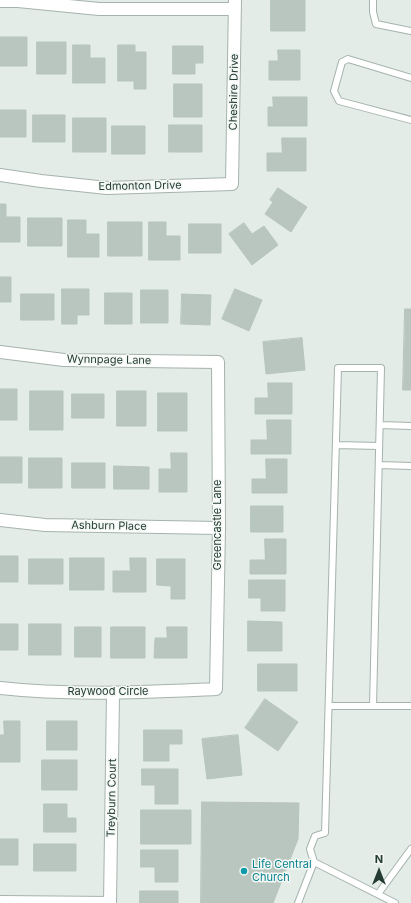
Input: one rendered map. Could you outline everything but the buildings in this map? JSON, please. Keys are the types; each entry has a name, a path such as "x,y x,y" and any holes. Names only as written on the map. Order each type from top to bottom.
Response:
{"street":[{"path":"0,1 18,1 99,9 235,5"},
{"name":"Cheshire Drive","path":"232,184 235,5"},
{"name":"Edmonton Drive","path":"0,175 107,188 232,184"},
{"name":"Wynnpage Lane","path":"0,352 64,360 218,362"},
{"name":"Greencastle Lane","path":"216,689 219,528 218,362"},
{"name":"Ashburn Place","path":"0,520 45,526 219,528"},
{"name":"Raywood Circle","path":"0,688 27,691 113,693 216,689"},
{"name":"Treyburn Court","path":"110,903 113,693"},
{"path":"0,902 110,903"}],"lane":[{"path":"373,0 373,12 376,24 411,31"},
{"path":"411,78 348,60 342,62 334,91 339,101 411,120"},
{"path":"298,903 314,862 310,849 315,836 325,833 338,368 381,368 374,706"},
{"path":"380,426 411,426"},
{"path":"336,445 379,446"},
{"path":"379,465 411,466"},
{"path":"329,706 411,706"},
{"path":"381,898 411,849"},
{"path":"314,862 381,898 395,903"}],"place":[{"name":"Life Central Church","path":"244,871"}]}
